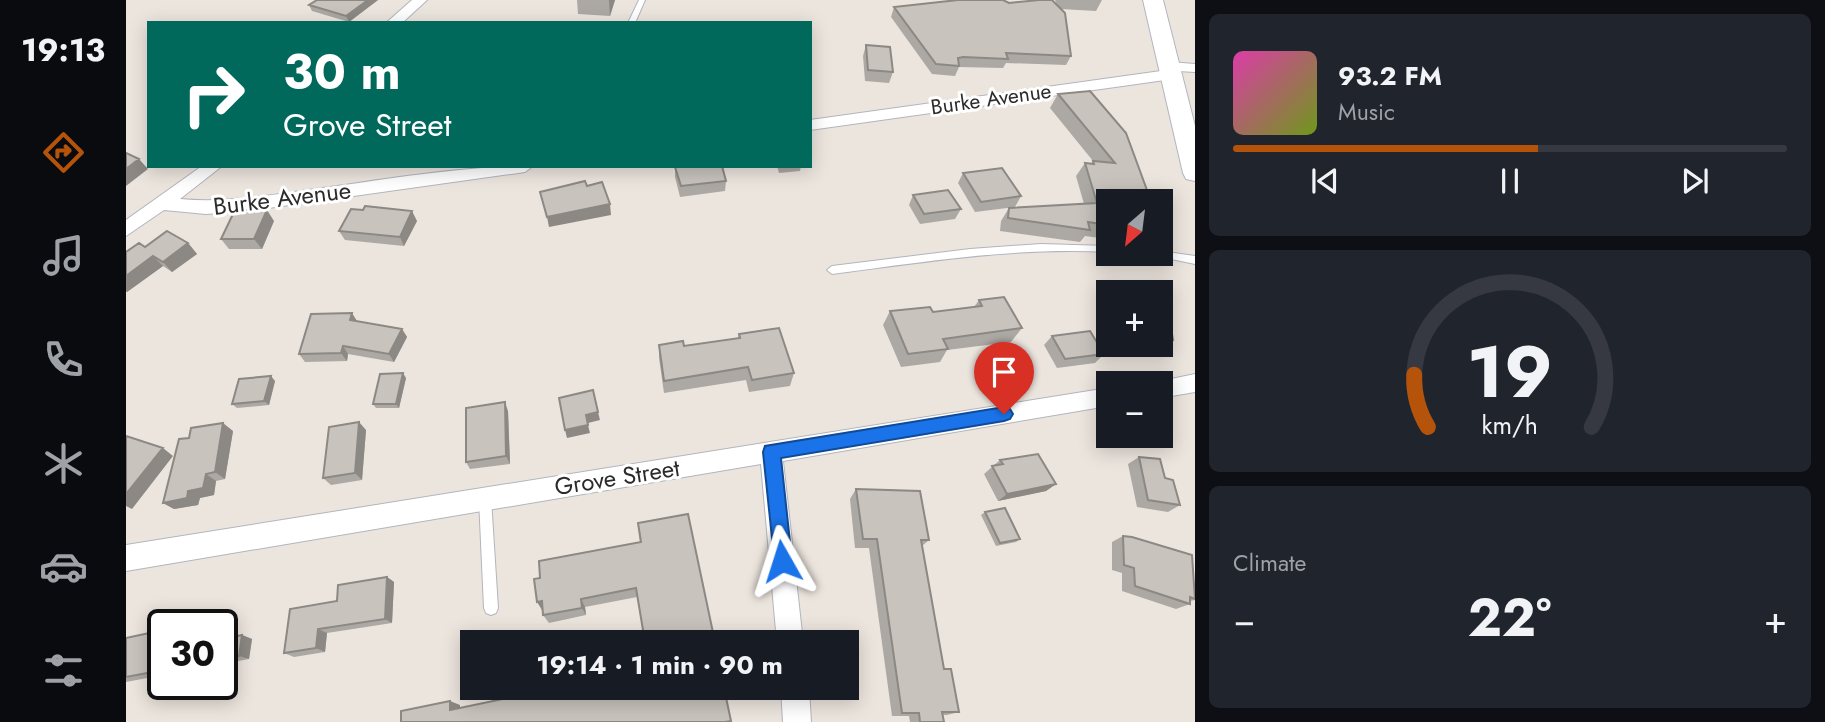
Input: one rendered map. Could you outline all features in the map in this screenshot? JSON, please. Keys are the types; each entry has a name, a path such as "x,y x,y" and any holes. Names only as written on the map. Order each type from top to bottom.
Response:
{"main road":[{"path":"1153,0 1195,173"}],"street":[{"path":"395,21 420,0"},
{"name":"Burke Avenue","path":"812,125 1195,68"},
{"path":"126,229 211,168"},
{"name":"Burke Avenue","path":"163,204 206,208 246,205 511,168"},
{"path":"1173,386 1195,383"},
{"name":"Grove Street","path":"126,558 1096,399"},
{"path":"771,452 789,630"},
{"path":"795,700 797,722"}],"lane":[{"path":"632,21 642,0"},
{"path":"832,270 992,252 1083,246 1096,248"},
{"path":"1173,256 1195,260"},
{"path":"485,499 491,608"}],"building":[{"path":"317,0 368,0 346,16 309,5"},
{"path":"958,0 1003,0 1009,3 1052,0 1065,13 1071,56 1006,53 1008,59 963,57 958,58 959,66 936,64 894,7"},
{"path":"866,45 890,47 893,72 868,70"},
{"path":"1090,91 1126,133 1147,189 1096,189 1096,200 1085,163 1115,163 1058,94"},
{"path":"126,153 139,159 126,169"},
{"path":"675,168 723,168 726,181 681,186"},
{"path":"1002,168 1021,196 981,202 963,173"},
{"path":"585,181 587,186 602,182 610,204 547,217 540,192"},
{"path":"948,190 961,209 924,214 913,195"},
{"path":"1096,203 1096,223 1088,222 1090,230 1008,218 1009,208"},
{"path":"365,206 412,211 400,237 339,231 351,209 363,210"},
{"path":"239,210 267,210 254,239 221,239 233,214"},
{"path":"167,231 188,243 163,262 153,256 126,276 126,252 139,243 145,247"},
{"path":"1004,297 1022,328 943,339 948,349 908,354 890,311 930,307 933,312 982,306 979,300"},
{"path":"352,313 350,320 402,329 389,354 343,346 341,353 299,354 311,314"},
{"path":"779,328 794,373 752,380 748,367 664,381 659,345 683,341 684,346 740,338 739,334"},
{"path":"1090,331 1096,341 1096,355 1065,359 1052,336"},
{"path":"403,373 396,404 373,404 380,374"},
{"path":"271,376 264,401 232,404 239,379"},
{"path":"593,390 598,412 586,415 588,425 565,430 559,398"},
{"path":"505,402 506,456 466,462 466,408"},
{"path":"359,422 355,473 323,478 329,427"},
{"path":"223,423 215,472 206,474 203,488 188,491 187,498 163,503 179,439 189,438 191,428"},
{"path":"126,436 163,448 126,494"},
{"path":"1038,454 1056,484 1007,494 992,466 1003,464 1000,460"},
{"path":"1139,457 1160,459 1165,478 1173,480 1180,505 1148,500"},
{"path":"856,489 920,491 929,540 921,540 944,669 951,669 959,712 942,712 944,722 920,722 919,713 902,713 877,539 863,539"},
{"path":"1005,508 1020,539 1000,543 985,512"},
{"path":"688,514 712,630 643,630 636,588 581,599 582,608 543,615 542,601 537,602 534,579 540,578 539,561 641,542 638,523"},
{"path":"1123,536 1192,555 1195,599 1190,597 1190,604 1135,586 1134,568 1124,565"},
{"path":"387,577 385,619 318,629 316,648 284,653 290,609 337,601 338,585"},
{"path":"147,633 147,673 126,677 126,638"},
{"path":"242,635 238,656 238,636"},
{"path":"498,700 727,700 731,721 401,722 401,711 450,701 450,710"}],"route":[{"path":"782,561 771,452 1004,414"}]}
